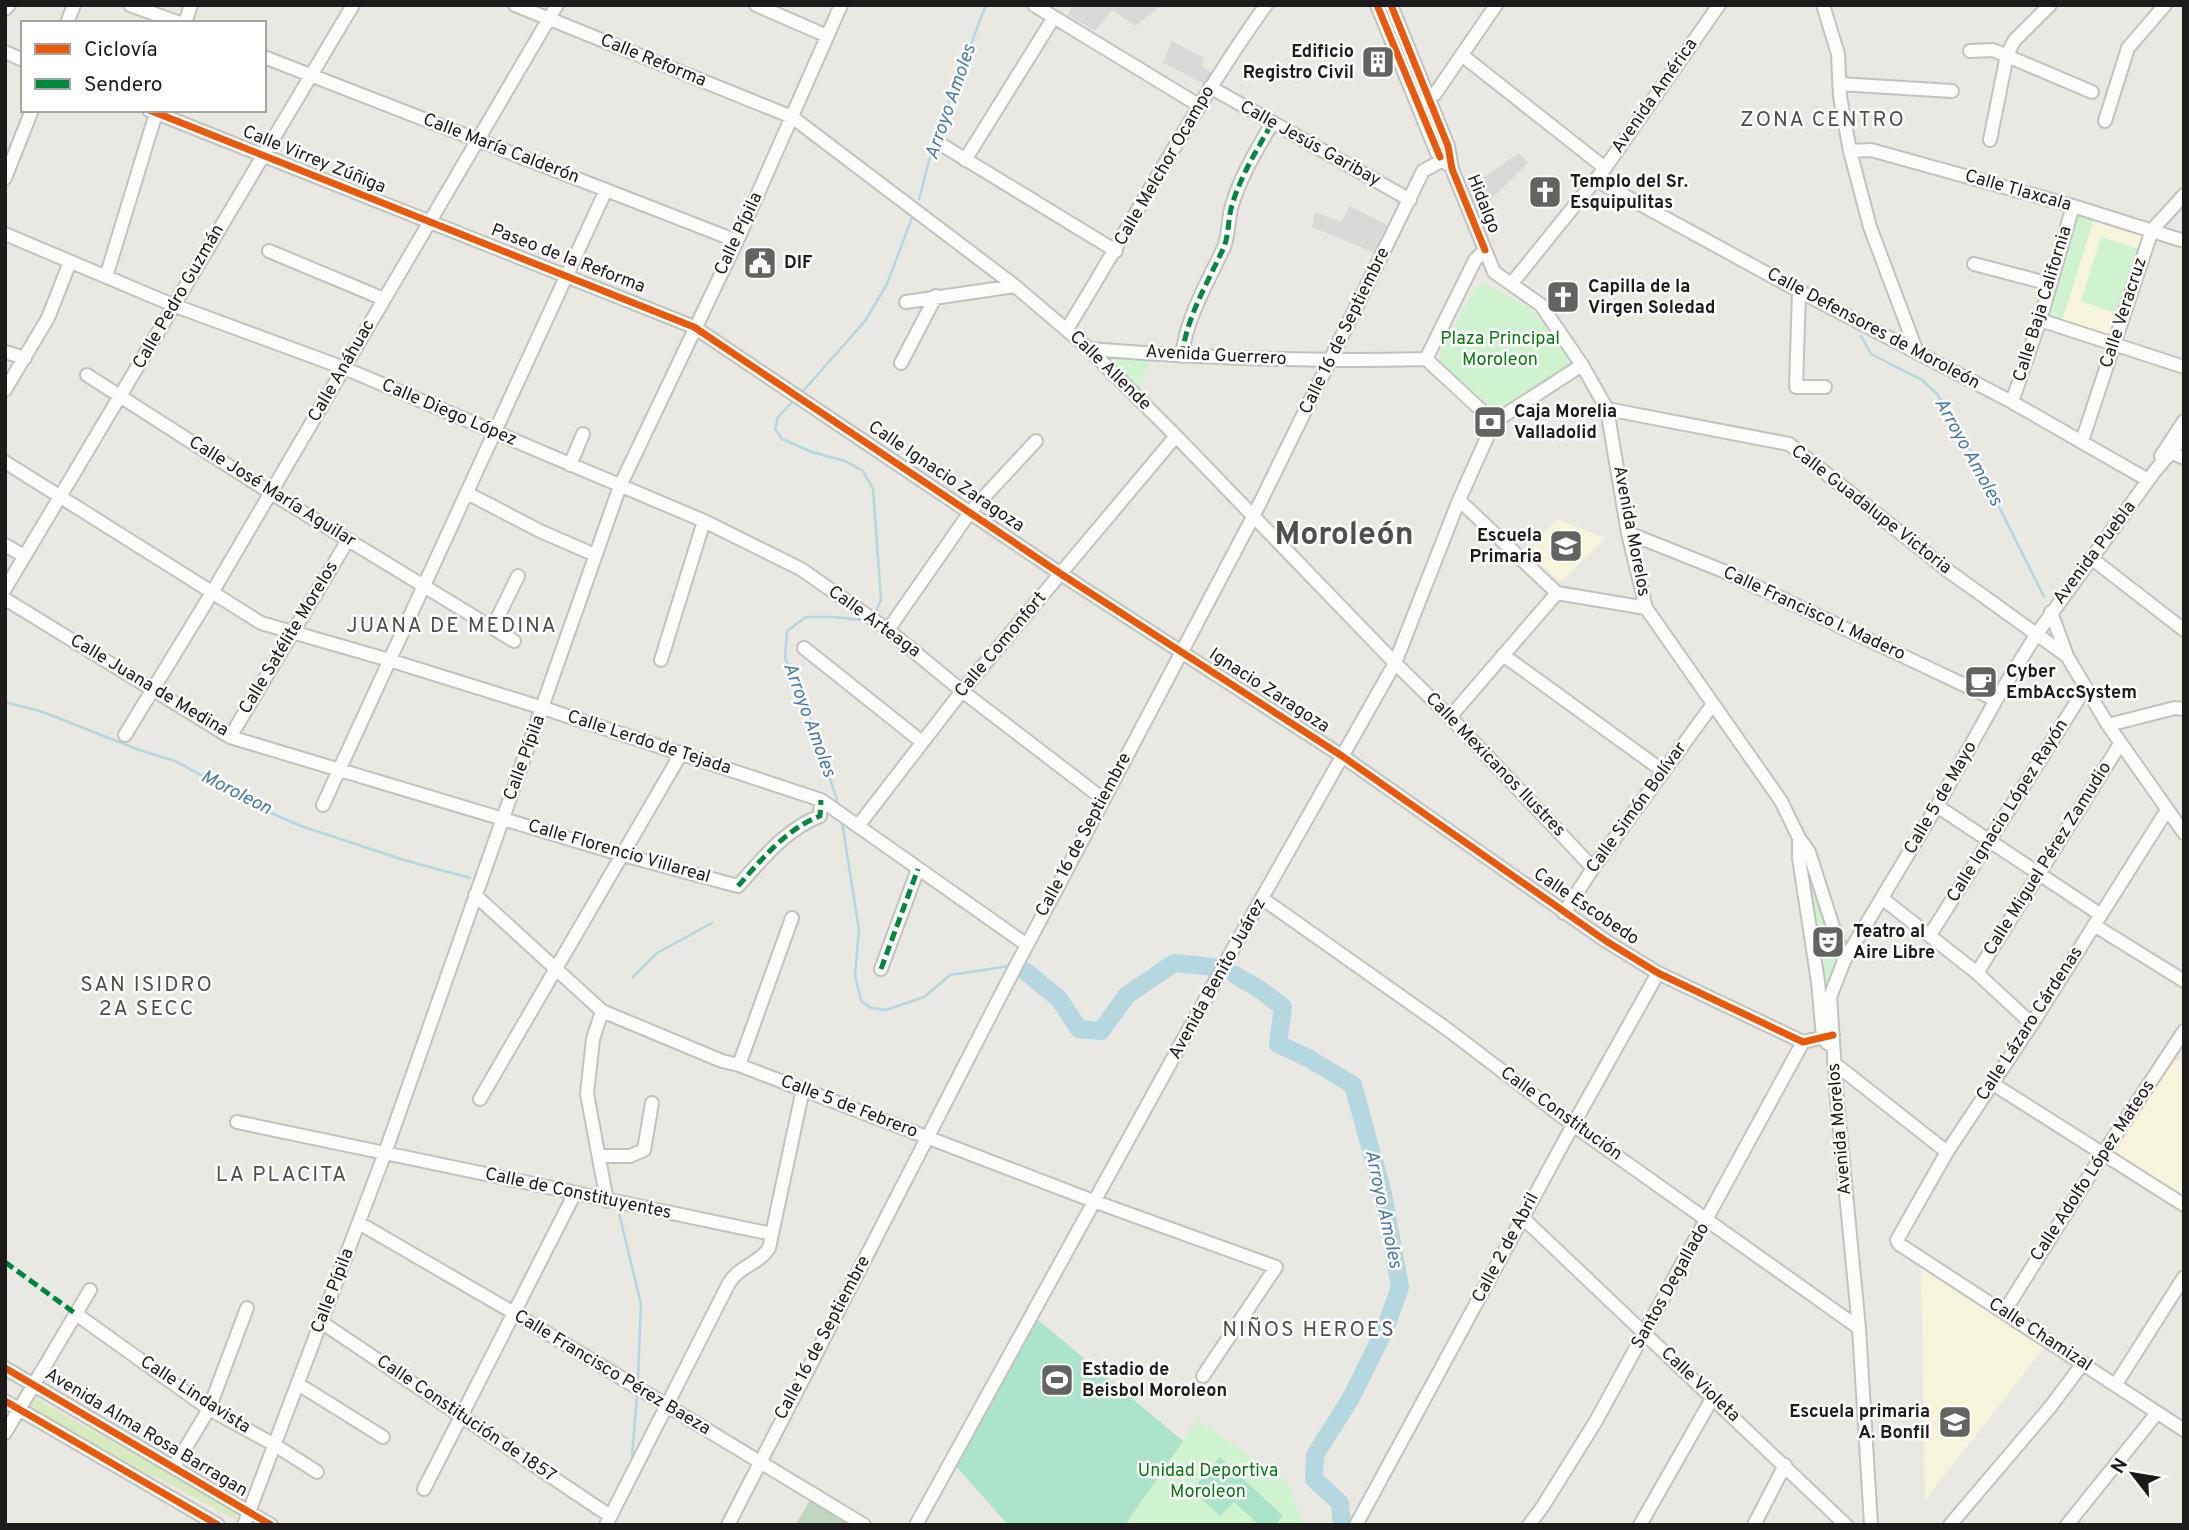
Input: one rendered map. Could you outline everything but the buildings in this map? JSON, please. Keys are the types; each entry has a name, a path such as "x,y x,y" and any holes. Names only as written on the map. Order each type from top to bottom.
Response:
{"street":[{"path":"5,9 9,5"},
{"path":"130,5 176,21"},
{"path":"183,21 191,5"},
{"name":"Calle Pedro Guzmán","path":"5,589 352,5"},
{"name":"Calle Reforma","path":"515,5 792,117"},
{"name":"Calle Anáhuac","path":"124,735 213,591 558,5"},
{"path":"756,5 827,36"},
{"name":"Calle Pípila","path":"247,1519 385,1153 620,486 737,241 841,5"},
{"path":"1034,5 1200,106"},
{"name":"Calle Melchor Ocampo","path":"1067,329 1116,251 1210,88 1266,5"},
{"path":"1377,5 1423,102"},
{"path":"1391,5 1423,102"},
{"path":"1423,102 1435,94 1496,5"},
{"name":"Avenida América","path":"1512,283 1605,168 1719,5"},
{"path":"1824,5 1838,54 1839,84 1850,151 1870,227 1917,352"},
{"path":"1990,140 2007,55 2014,41 2050,5"},
{"path":"2105,121 2128,48 2165,5"},
{"path":"965,160 1054,17"},
{"path":"1970,51 1993,50 2092,92"},
{"path":"5,52 21,59"},
{"path":"1463,56 1605,168"},
{"name":"Calle María Calderón","path":"266,58 737,241"},
{"path":"1839,84 1952,91"},
{"name":"Calle Jesús Garibay","path":"1210,88 1410,200"},
{"name":"Hidalgo","path":"1423,102 1437,153 1449,162 1494,272 1541,305 1608,409"},
{"path":"5,178 31,112"},
{"path":"106,277 154,112"},
{"name":"Calle Virrey Zúñiga","path":"156,112 262,157 429,222"},
{"name":"Calle Allende","path":"792,117 1015,286 1067,329 1254,515 1395,663"},
{"path":"1182,356 1184,340 1225,244 1231,207 1246,169 1272,123"},
{"path":"942,145 1116,251"},
{"name":"Calle Tlaxcala","path":"1850,151 1871,150 2073,206 2184,241"},
{"name":"Calle 16 de Septiembre","path":"727,1525 1103,799 1254,515 1423,171 1449,162"},
{"name":"Calle Defensores de Moroleón","path":"1596,180 1799,291 2152,476"},
{"path":"323,805 606,190"},
{"name":"Calle Veracruz","path":"2082,441 2152,230 2184,195"},
{"name":"Calle Baja California","path":"2012,402 2040,320 2073,206"},
{"name":"Paseo de la Reforma","path":"429,222 694,327"},
{"name":"Calle Diego López","path":"5,234 173,305 344,368 620,486"},
{"path":"1485,250 1475,260 1426,359 1494,422 1582,365"},
{"path":"270,251 384,299"},
{"path":"5,390 48,318 69,262"},
{"path":"1975,264 2050,284"},
{"path":"906,302 1015,286"},
{"path":"1799,291 1796,387 1825,387"},
{"path":"901,363 936,296"},
{"path":"2040,320 2184,367"},
{"name":"Calle Ignacio Zaragoza","path":"694,327 1180,652"},
{"name":"Avenida Guerrero","path":"1089,349 1182,356 1330,361 1426,359"},
{"path":"5,352 25,358"},
{"name":"Calle José María Aguilar","path":"87,375 271,493 514,640"},
{"name":"Avenida Morelos","path":"1608,409 1628,533 1646,608 1781,800 1799,838 1799,858 1818,982 1833,1057 1859,1328 1871,1525"},
{"name":"Calle Guadalupe Victoria","path":"1608,409 1789,444 1947,570 2067,656"},
{"name":"Avenida Puebla","path":"2173,454 2184,421"},
{"name":"Avenida Benito Juárez","path":"916,1525 1395,663 1458,500 1494,422"},
{"path":"570,465 583,434"},
{"name":"Calle Comonfort","path":"858,826 962,691 1176,436"},
{"name":"Avenida Puebla","path":"2036,635 2152,476 2173,454 2184,437"},
{"path":"888,630 970,512 1036,441"},
{"name":"Calle Lerdo de Tejada","path":"5,462 261,623 389,660 682,752 824,802 858,826"},
{"name":"Calle Arteaga","path":"620,486 704,521 801,569 888,630 962,691 1103,799"},
{"path":"467,493 540,531 595,555"},
{"path":"1458,500 1557,593 1646,608"},
{"path":"661,660 704,521"},
{"name":"Calle Francisco I. Madero","path":"1628,533 1721,570 1996,700"},
{"name":"Calle Satélite Morelos","path":"230,737 348,540"},
{"path":"5,545 24,556"},
{"path":"2091,558 2184,630"},
{"path":"493,627 518,576"},
{"path":"1450,716 1557,593"},
{"name":"Calle Juana de Medina","path":"5,599 230,737 340,768"},
{"path":"2051,612 2067,656 2108,725 2184,833"},
{"name":"Calle 5 de Mayo","path":"1828,1036 1830,997 1844,961 1883,899 2036,635"},
{"path":"804,648 922,741"},
{"name":"Ignacio Zaragoza","path":"1180,652 1342,756"},
{"path":"1503,655 1663,771"},
{"name":"Calle Mexicanos Ilustres","path":"1395,663 1450,716 1593,868"},
{"name":"Calle Ignacio López Rayón","path":"1930,936 2086,687"},
{"name":"Calle Simón Bolívar","path":"1564,913 1593,868 1713,704"},
{"path":"2108,725 2175,708 2184,709"},
{"name":"Calle Miguel Pérez Zamudio","path":"1977,974 2120,744"},
{"path":"480,1099 682,752"},
{"name":"Calle Escobedo","path":"1342,756 1564,913 1658,973 1803,1042"},
{"name":"Calle Florencio Villareal","path":"340,768 623,855 738,886 789,833 820,816 824,802"},
{"path":"1937,806 2184,981"},
{"name":"Calle Lázaro Cárdenas","path":"1897,1240 1947,1152 2032,1024 2167,810"},
{"path":"858,826 1027,945"},
{"path":"1799,838 1809,852 1844,961"},
{"path":"881,969 918,869"},
{"name":"Calle 5 de Febrero","path":"475,895 602,1011 722,1061 739,1065 1096,1202 1276,1267 1203,1376"},
{"name":"Calle Constitución","path":"1263,899 1447,1029 1573,1125 1859,1328"},
{"path":"1883,899 1977,974 2032,1024"},
{"path":"739,1065 792,918"},
{"name":"Calle 2 de Abril","path":"1356,1525 1658,973"},
{"path":"1818,982 1828,985 1836,979"},
{"path":"602,1011 593,1040 587,1094 607,1200"},
{"name":"Calle Adolfo López Mateos","path":"2004,1312 2184,1031"},
{"path":"1803,1042 1828,1036"},
{"name":"Santos Degallado","path":"1529,1525 1590,1432 1803,1042"},
{"path":"1833,1057 1947,1152"},
{"path":"1993,1084 2184,1205"},
{"path":"608,1520 732,1277 764,1256 769,1248 803,1089"},
{"path":"598,1156 630,1156 643,1150 652,1102"},
{"name":"Calle de Constituyentes","path":"237,1122 574,1195 772,1234"},
{"path":"424,1489 574,1195"},
{"name":"Calle Violeta","path":"1523,1218 1786,1465 1846,1525"},
{"name":"Calle Francisco Pérez Baeza","path":"359,1223 514,1313 864,1525"},
{"name":"Calle Chamizal","path":"1897,1240 1899,1244 2184,1430"},
{"path":"2116,1384 2184,1277"},
{"path":"5,1433 90,1290"},
{"path":"174,1467 209,1409 247,1308"},
{"name":"Calle Lindavista","path":"76,1314 209,1409 317,1472"},
{"name":"Calle Constitución de 1857","path":"321,1322 462,1416 608,1520"},
{"path":"1950,1525 2051,1406 2083,1363"},
{"name":"Avenida Alma Rosa Barragan","path":"5,1367 174,1467 247,1519 271,1525"},
{"path":"298,1384 383,1437"},
{"path":"1640,1525 1713,1397"},
{"path":"5,1401 218,1525"},
{"path":"2067,1525 2157,1413"},
{"path":"1758,1521 1786,1465"}],"shaded area":[{"path":"1072,5 1161,5 1136,26 1112,10 1095,31 1068,15"},
{"path":"1172,41 1204,58 1202,67 1214,74 1208,86 1163,63"},
{"path":"1519,153 1528,163 1472,218 1462,193"},
{"path":"1350,206 1393,228 1380,255 1312,227 1315,212 1341,222"},
{"path":"2073,206 2152,230 2114,345 2040,320"},
{"name":"Escuela Primaria","path":"1557,519 1605,538 1561,582 1527,553"},
{"path":"2173,1059 2184,1065 2184,1197 2113,1155"},
{"name":"Escuela primaria A. Bonfil","path":"1921,1262 2048,1343 1925,1500"},
{"path":"813,1495 864,1525 795,1525"}],"green space":[{"path":"2073,206 2096,213 2060,327 2040,320"},
{"path":"2101,237 2145,251 2124,316 2081,301"},
{"name":"Plaza Principal Moroleon","path":"1483,283 1529,307 1571,357 1571,365 1499,413 1438,361 1476,287"},
{"path":"1089,349 1153,354 1136,395"},
{"path":"1806,854 1837,957 1837,976 1830,983 1819,980"},
{"name":"Estadio de Beisbol Moroleon","path":"1037,1319 1183,1441 1125,1525 1008,1525 955,1465"},
{"path":"34,1398 241,1511 236,1520 135,1468 29,1407"},
{"name":"Unidad Deportiva Moroleon","path":"1197,1420 1287,1481 1304,1525 1125,1525"},
{"path":"1220,1457 1283,1516 1275,1525 1259,1525 1234,1502 1220,1516 1192,1490"}],"waterway":[{"name":"Arroyo Amoles","path":"919,199 935,138 986,5"},
{"name":"Arroyo Amoles","path":"804,390 865,321 887,284 912,218"},
{"name":"Arroyo Amoles","path":"1861,336 1871,354 1922,380 1937,394 1974,457 2044,597"},
{"name":"Arroyo Amoles","path":"795,399 778,417 775,429 782,439 812,452 845,461 863,471 873,489 881,600 876,611"},
{"name":"Arroyo Amoles","path":"838,803 807,708 785,658 787,631 806,617 861,620"},
{"name":"Moroleon","path":"5,702 43,712 139,750 175,761 269,812 301,826 404,860 470,878"},
{"name":"Arroyo Amoles","path":"842,822 859,930 855,975 861,1001 871,1008 886,1010 924,997 950,975 1010,966"},
{"path":"633,977 657,953 712,923"},
{"name":"Arroyo Amoles","path":"1025,971 1059,999 1079,1029 1101,1031 1127,995 1174,963 1214,967"},
{"name":"Arroyo Amoles","path":"1235,975 1283,1007 1278,1044 1308,1058 1353,1085 1383,1194 1400,1287 1385,1329 1351,1398 1315,1455 1314,1479 1340,1503 1342,1525"},
{"path":"618,1209 641,1304 638,1378"},
{"path":"632,1456 637,1396"}],"marked path":[{"path":"1182,356 1193,314 1224,247 1236,194 1272,123"},
{"path":"738,886 785,837 820,816 821,800"},
{"path":"881,969 918,869"},
{"path":"5,1262 76,1314"}],"cycle path":[{"path":"1377,5 1440,157"},
{"path":"1391,5 1448,146 1452,169 1485,250"},
{"path":"154,112 694,327 1061,574 1342,756 1606,941 1658,973 1803,1042 1833,1035"},
{"path":"5,1368 271,1525"},
{"path":"5,1401 218,1525"}],"place":[{"name":"Edificio Registro Civil","path":"1378,62"},
{"name":"Templo del Sr. Esquipulitas","path":"1545,192"},
{"name":"DIF","path":"760,263"},
{"name":"Capilla de la Virgen Soledad","path":"1563,297"},
{"name":"Caja Morelia Valladolid","path":"1490,422"},
{"name":"Escuela Primaria","path":"1566,546"},
{"name":"Cyber EmbAccSystem","path":"1981,682"},
{"name":"Teatro al Aire Libre","path":"1828,942"},
{"name":"Estadio de Beisbol Moroleon","path":"1057,1380"},
{"name":"Escuela primaria A. Bonfil","path":"1955,1422"}],"district":[{"name":"ZONA CENTRO","path":"1823,120"},
{"name":"Moroleón","path":"1344,536"},
{"name":"JUANA DE MEDINA","path":"452,626"},
{"name":"SAN ISIDRO 2A SECC","path":"147,997"},
{"name":"LA PLACITA","path":"282,1175"},
{"name":"NIÑOS HEROES","path":"1309,1330"}]}
